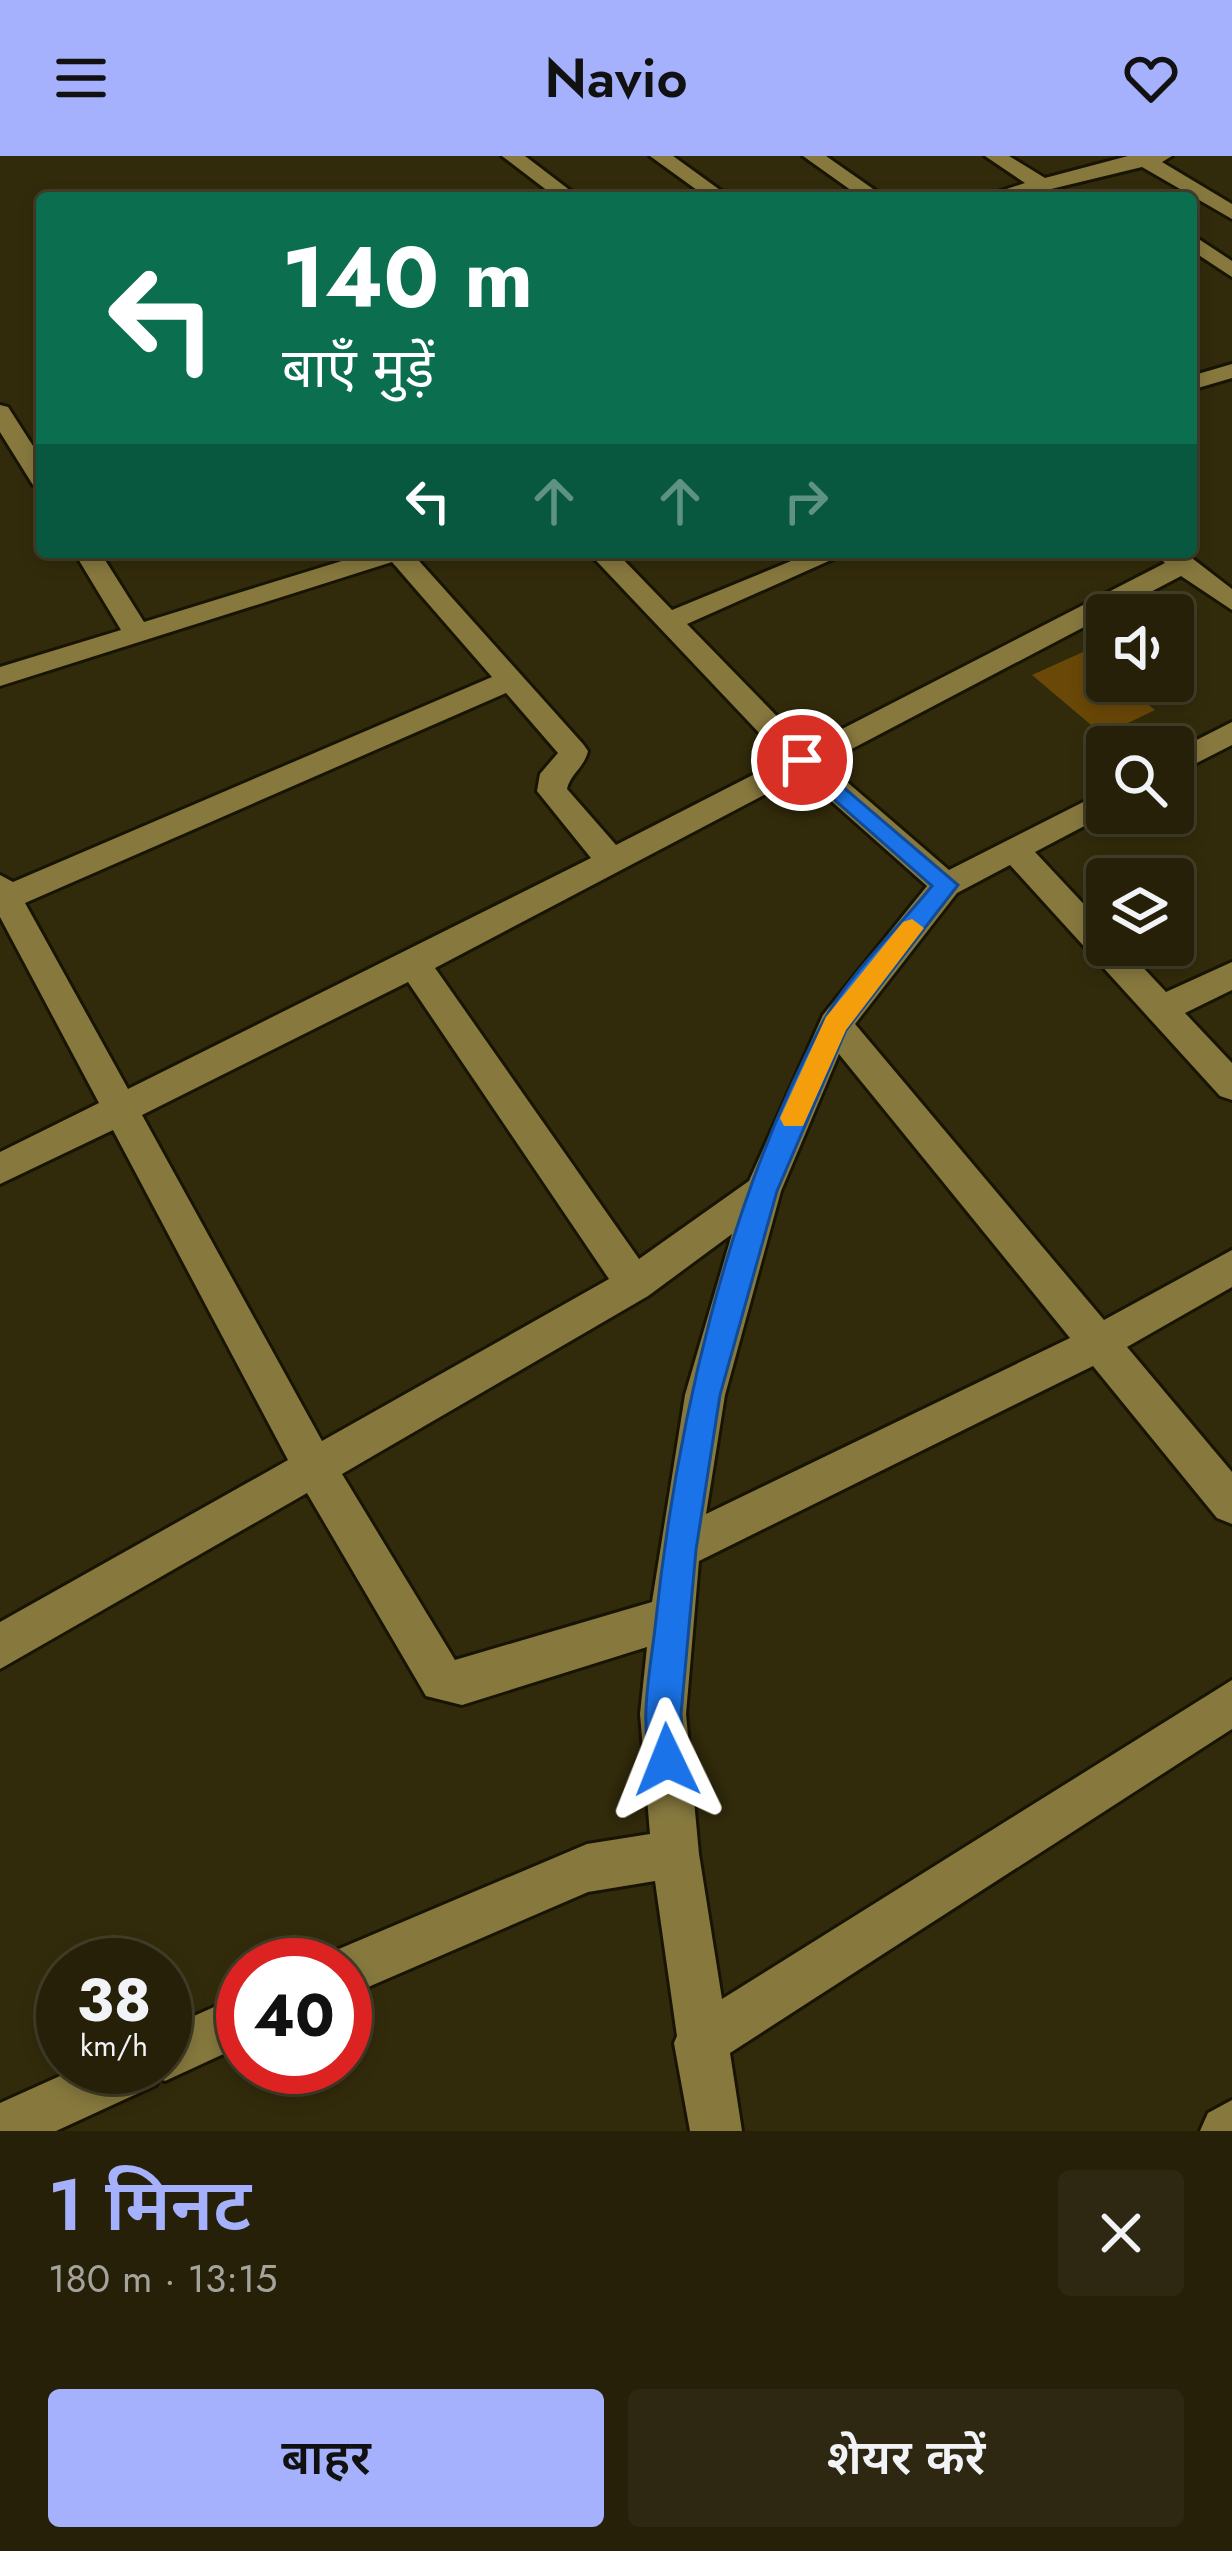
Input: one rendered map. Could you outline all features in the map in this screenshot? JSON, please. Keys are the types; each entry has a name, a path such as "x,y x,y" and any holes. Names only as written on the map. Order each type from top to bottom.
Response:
{"street":[{"path":"512,156 562,192"},
{"path":"660,156 712,192"},
{"path":"813,156 868,192"},
{"path":"995,156 1040,184"},
{"path":"1010,192 1040,184 1108,178 1148,158 1232,213"},
{"path":"1197,245 1232,271"},
{"path":"1197,381 1232,371"},
{"path":"0,412 36,470"},
{"path":"91,558 136,632"},
{"path":"0,676 378,558"},
{"path":"403,558 573,751 570,763 553,778 552,791 611,860"},
{"path":"607,558 802,760 946,885"},
{"path":"669,621 821,558"},
{"path":"0,1169 414,964 1175,558 1232,602"},
{"path":"512,679 3,892 316,1468 426,1660 450,1684 673,1617"},
{"path":"1194,753 1232,732"},
{"path":"716,2131 699,2043 663,1714 680,1550 705,1395 763,1191 835,1024 946,885 1086,812"},
{"path":"1015,851 1232,1086"},
{"path":"414,964 634,1285"},
{"path":"1161,1009 1232,975"},
{"path":"835,1024 1232,1504"},
{"path":"0,1647 634,1285 763,1191"},
{"path":"680,1550 1099,1343 1232,1267"},
{"path":"699,2043 1232,1703"},
{"path":"372,1960 587,1868 675,1854"},
{"path":"0,2130 79,2094"}],"building":[{"path":"1083,652 1086,702 1145,702 1155,710 1122,726 1092,726 1032,675"}],"slow traffic":[{"path":"793,1118 835,1024 912,928"}],"route":[{"path":"667,1760 663,1714 680,1550 705,1395 763,1191 835,1024 946,885 802,760"}]}
